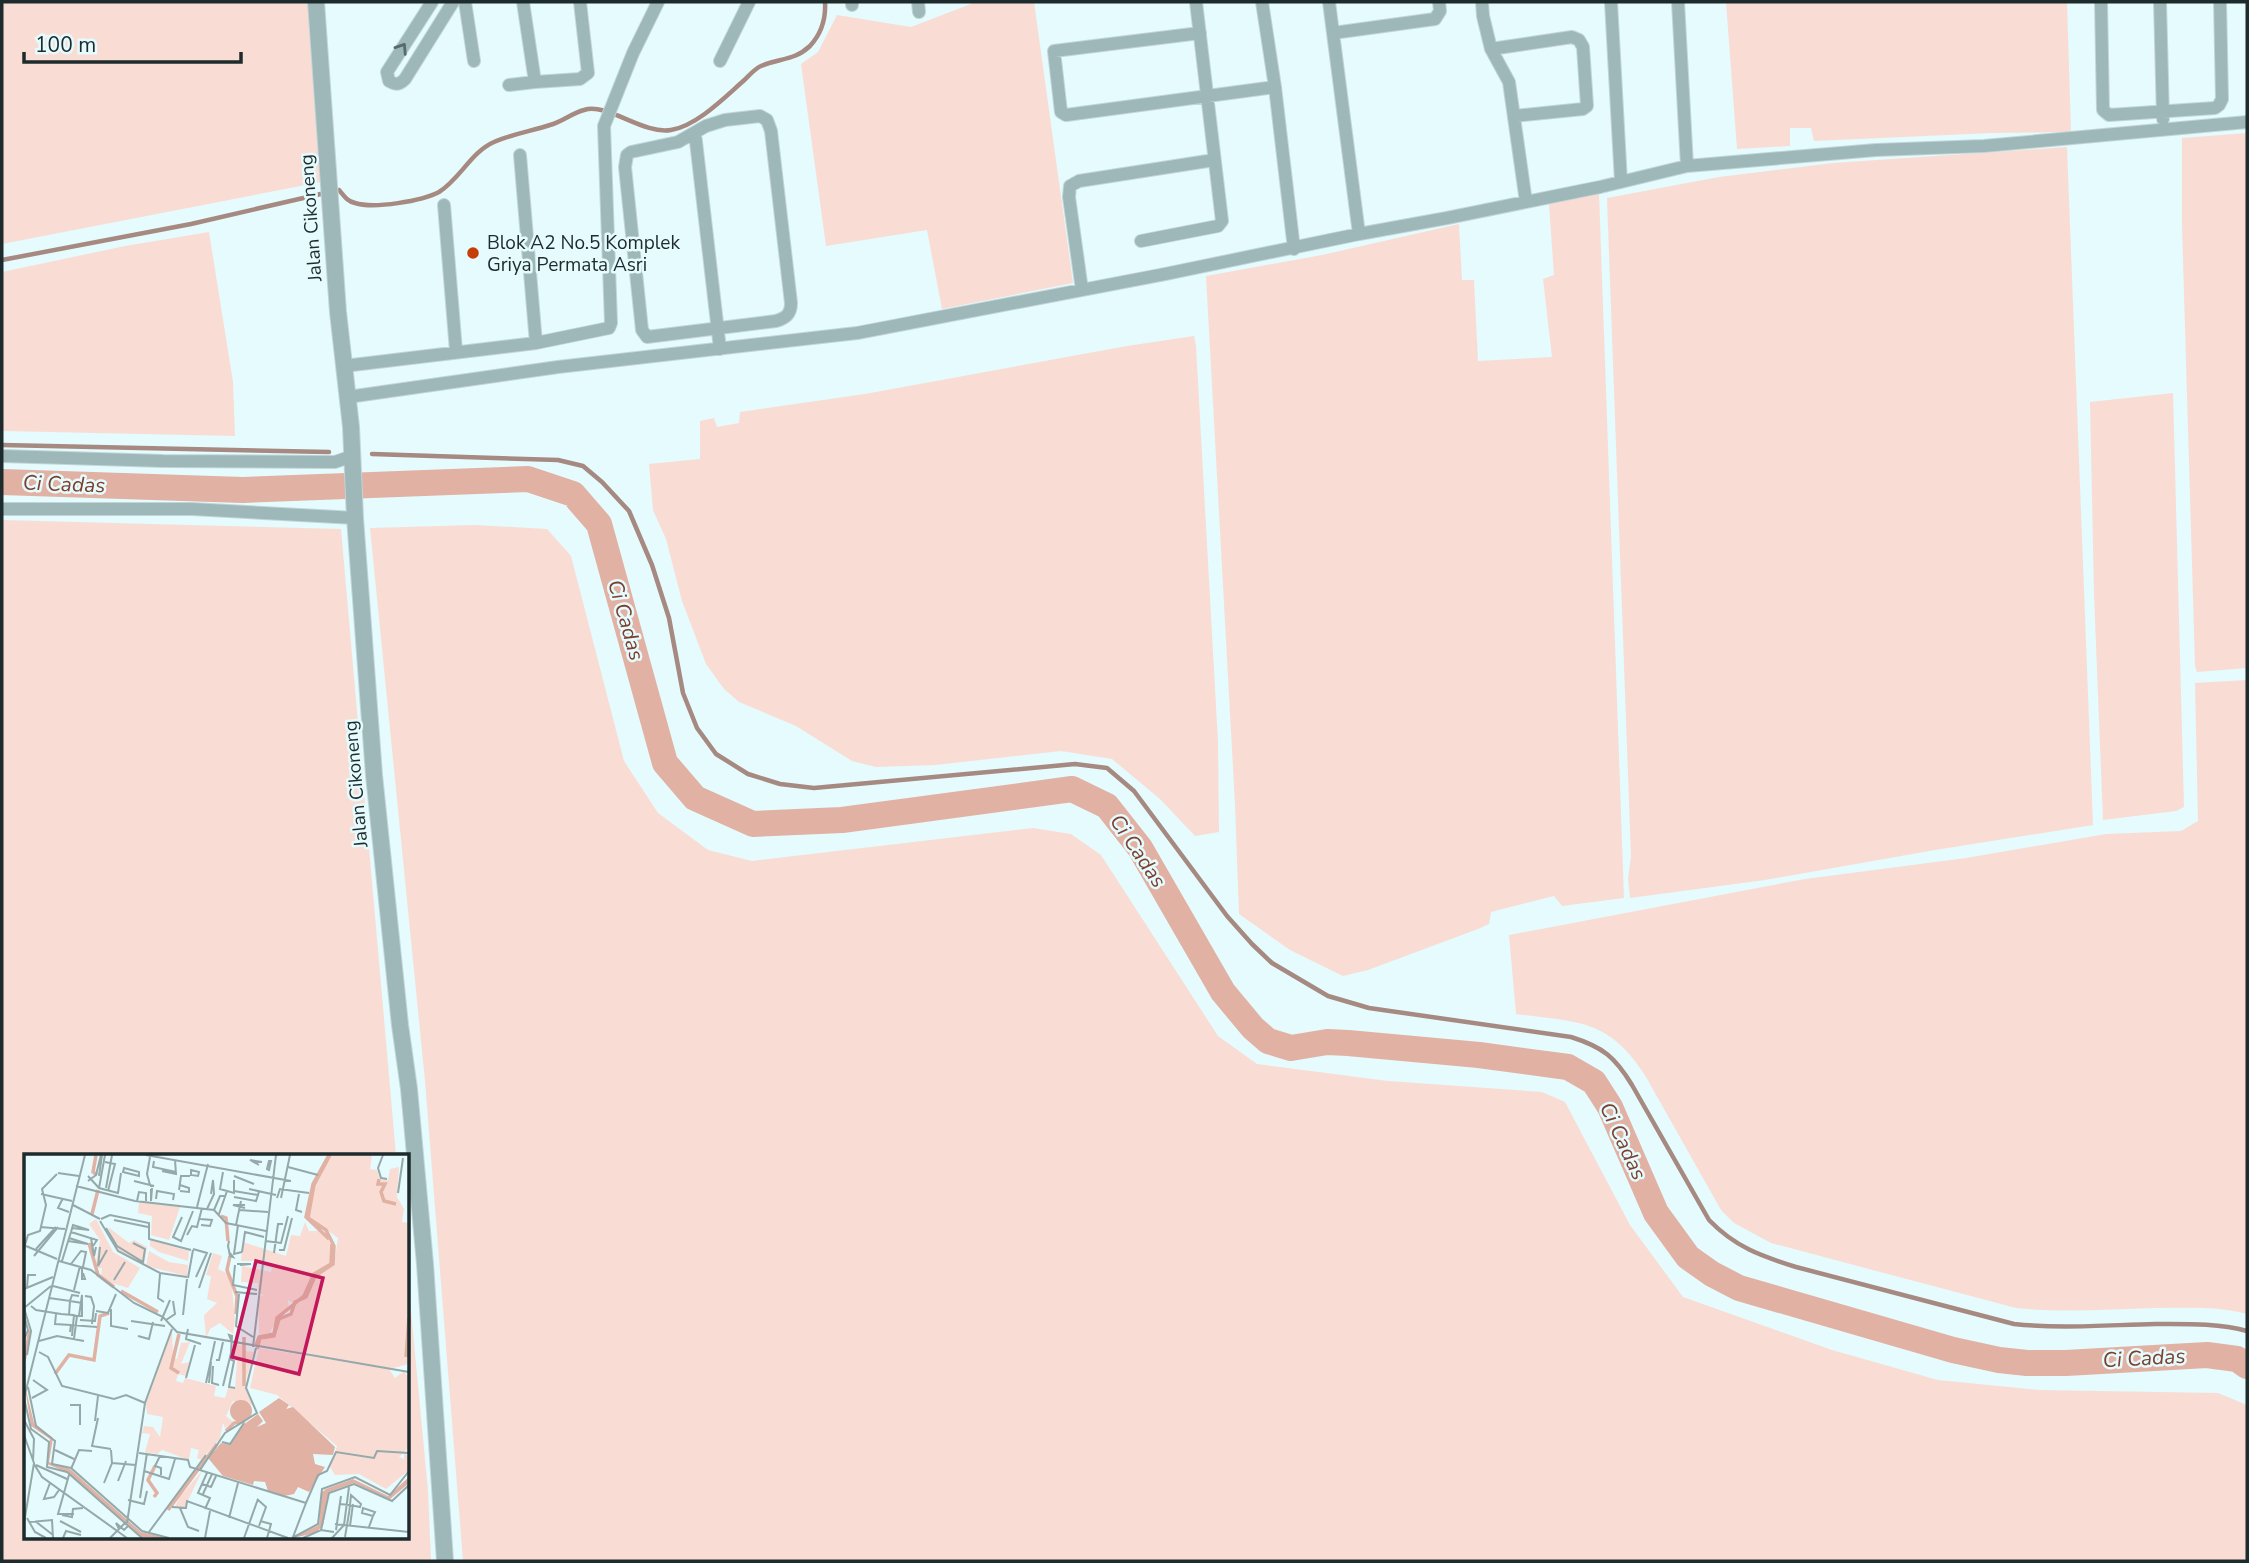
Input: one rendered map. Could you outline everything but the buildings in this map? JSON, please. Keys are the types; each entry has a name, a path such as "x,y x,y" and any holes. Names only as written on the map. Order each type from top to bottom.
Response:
{"street":[{"name":"Jalan Cikoneng","path":"316,2 329,200 352,427 355,515 374,775 409,1089 426,1277 445,1561"},
{"path":"432,2 387,72 389,80 395,84 405,79 453,2"},
{"path":"465,2 474,61"},
{"path":"523,2 535,82"},
{"path":"509,85 580,79 588,73 580,2"},
{"path":"344,366 536,343 605,330 611,323 604,126 658,2"},
{"path":"720,61 750,2"},
{"path":"1141,241 1221,225 1222,221 1196,2"},
{"path":"1262,2 1294,248"},
{"path":"1329,2 1359,234"},
{"path":"1333,33 1434,19 1440,11 1439,2"},
{"path":"1482,2 1491,48 1509,82 1526,202"},
{"path":"1611,2 1621,182"},
{"path":"1678,2 1688,166"},
{"path":"2101,2 2103,110 2109,115 2215,108 2221,102 2220,2"},
{"path":"2161,2 2163,130"},
{"path":"1200,33 1055,50 1053,52 1061,113 1275,87"},
{"path":"1491,48 1572,37 1579,40 1583,47 1587,106 1583,109 1514,116"},
{"path":"760,116 767,120 771,131 791,303 789,313 785,318 647,337 643,333 640,316 625,160 631,152 678,142 695,133 725,120 760,116"},
{"path":"348,397 558,367 857,333 1526,202 1688,166 1875,150 1984,146 2247,122"},
{"path":"695,133 720,349"},
{"path":"520,155 536,343"},
{"path":"1083,290 1069,197 1070,186 1079,181 1214,160"},
{"path":"444,205 456,351"},
{"path":"2,456 352,463"},
{"path":"2,509 192,509 355,515"}],"shaded area":[{"path":"2,2 310,2 321,182 2,244"},
{"path":"976,2 1034,2 1073,283 942,309 927,230 826,246 801,64 818,52 837,15 911,27"},
{"path":"1726,2 2067,2 2071,132 1814,141 1811,128 1790,128 1790,146 1737,149"},
{"path":"2247,133 2247,668 2197,672 2182,226 2182,138"},
{"path":"2067,147 2093,825 1765,880 1630,898 1628,878 1631,857 1607,198 1719,177 1833,163"},
{"path":"1599,193 1624,898 1562,906 1554,896 1491,912 1489,924 1478,929 1368,970 1343,976 1290,950 1239,914 1206,276 1322,255 1459,224 1462,280 1474,280 1478,361 1552,357 1543,279 1554,275 1549,204"},
{"path":"209,232 233,382 235,436 2,431 2,272 125,246"},
{"path":"1194,336 1218,742 1219,832 1195,836 1160,799 1112,759 1061,751 935,765 876,767 852,761 796,726 739,702 724,689 706,664 682,601 666,539 653,510 649,464 700,459 700,421 714,418 717,427 739,423 740,412 865,394"},
{"path":"2173,393 2184,807 2176,811 2103,820 2090,402"},
{"path":"2,520 341,529 396,1154 24,1154 24,1538 410,1538 410,1300 428,1491 431,1561 2,1561"},
{"path":"475,525 547,529 571,556 624,761 658,813 708,850 752,861 1033,828 1071,834 1101,855 1218,1036 1257,1064 1388,1081 1542,1092 1565,1102 1630,1225 1683,1297 1832,1350 1938,1380 2040,1390 2218,1393 2247,1405 2247,1561 463,1561 425,1081 370,528"},
{"path":"2247,680 2247,1314 2202,1308 2016,1308 1771,1243 1734,1223 1721,1210 1646,1077 1619,1044 1591,1027 1575,1022 1516,1014 1509,935 1805,879 1966,858 2106,834 2181,831 2198,821 2195,683"}],"waterway":[{"path":"333,191 339,190 352,202 363,205 398,203 431,195 446,187 486,146 554,124 584,110 603,110 660,130 680,127 709,111 758,67 792,57 810,46 822,25 825,2"},
{"path":"2,260 191,224 325,193"},
{"path":"2,445 329,452"},
{"path":"372,454 558,460 583,466 602,482 629,511 652,565 669,618 683,693 697,728 716,754 748,774 780,784 814,788 1075,764 1107,768 1134,791 1227,916 1252,944 1272,963 1328,996 1369,1008 1571,1037 1600,1049 1614,1060 1626,1075 1709,1220 1749,1250 1796,1267 2014,1324 2190,1324 2247,1331"},
{"name":"Ci Cadas","path":"2,482 243,490 528,479 573,494 599,524 665,763 695,798 753,824 842,820 1072,789 1107,806 1140,848 1223,992 1253,1028 1268,1041 1291,1048 1327,1042 1348,1043 1479,1055 1568,1067 1594,1082 1610,1107 1656,1213 1688,1257 1739,1288 1953,1350 1999,1360 2066,1363 2207,1355 2237,1359 2247,1366"}],"place":[{"name":"Blok A2 No.5 Komplek Griya Permata Asri","path":"473,253"}]}
